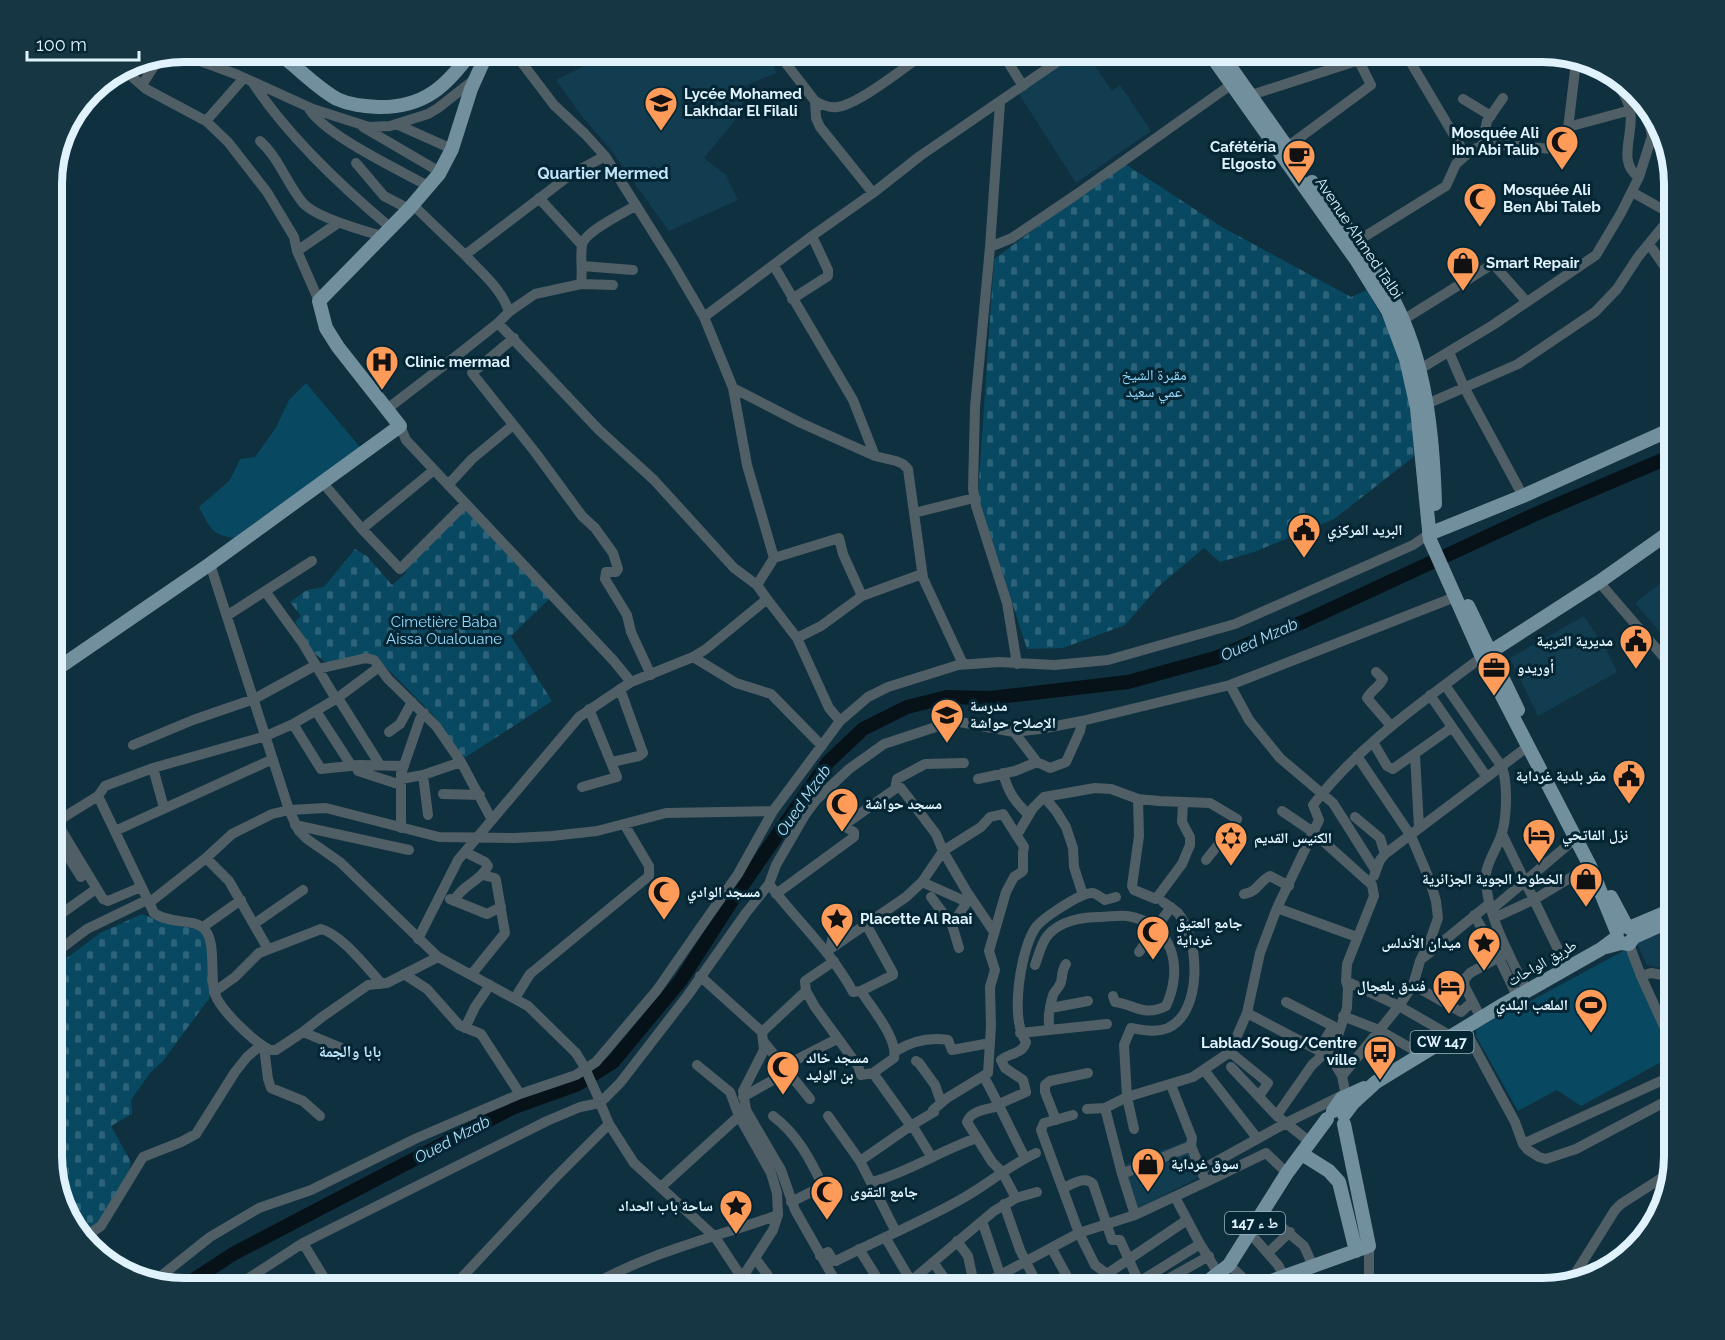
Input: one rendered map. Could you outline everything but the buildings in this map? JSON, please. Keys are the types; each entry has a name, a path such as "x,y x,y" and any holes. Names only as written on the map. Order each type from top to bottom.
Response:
{"main road":[{"path":"289,62 336,98 352,105 387,107 405,105 431,95 446,84 463,62"},
{"path":"62,665 210,564 400,426 338,347 326,328 318,301 430,187 453,149 483,62"},
{"name":"Avenue Ahmed Talbi","path":"1216,62 1232,84 1247,97 1352,244 1388,311 1422,406 1433,536 1457,594"},
{"path":"1226,62 1247,97 1287,147 1352,244 1381,278 1403,320 1420,369 1422,406"},
{"path":"1433,536 1664,432"},
{"path":"1486,655 1599,582 1664,536"},
{"path":"1457,594 1527,747 1625,935"},
{"path":"1486,655 1563,805 1625,935"},
{"name":"CW 147","path":"1625,935 1664,914"},
{"name":"CW 147","path":"1625,935 1664,922"},
{"name":"طريق الواحات","path":"1334,1114 1339,1101 1346,1095 1379,1080 1625,935"},
{"name":"طريق الواحات","path":"1334,1114 1353,1103 1379,1080"},
{"path":"1334,1114 1362,1249"},
{"name":"ط ء 147","path":"1215,1278 1224,1269 1249,1233 1287,1173 1334,1114"},
{"path":"1306,1148 1339,1182 1362,1249"},
{"path":"1278,1278 1362,1249"}],"street":[{"path":"201,62 308,107 369,127 396,124 419,117 438,108 476,78"},
{"path":"521,62 554,105 605,156 704,317 733,388 747,465 774,558"},
{"path":"787,62 815,101 827,106 843,106 859,98 912,62"},
{"path":"1008,62 1023,86"},
{"path":"704,317 920,156 1057,62"},
{"path":"1247,97 1339,62"},
{"path":"1287,147 1371,85 1358,62"},
{"path":"1411,62 1465,154"},
{"path":"142,85 155,65"},
{"path":"1352,244 1446,186 1452,170 1465,154 1482,146 1507,144 1559,148 1565,142 1575,67"},
{"path":"129,74 166,101 206,121 228,141 267,192 294,237 297,251 318,301"},
{"path":"206,121 248,81"},
{"path":"248,81 345,190 386,232"},
{"path":"990,247 1012,238 1067,201 1232,84"},
{"path":"1621,91 1630,110 1629,168 1639,177"},
{"path":"1482,146 1487,121 1503,98"},
{"path":"1463,99 1491,116"},
{"path":"815,101 816,118 820,127 873,193"},
{"path":"1000,103 975,408 974,498 1007,603 1017,664"},
{"path":"308,107 316,120 360,148 430,187"},
{"path":"1568,127 1630,110"},
{"path":"356,123 440,172"},
{"path":"396,124 453,149"},
{"path":"1420,369 1493,325 1592,259 1611,231 1639,177 1652,136 1650,128"},
{"path":"260,141 274,157 303,203 338,223 386,232"},
{"path":"465,255 577,170 605,156"},
{"path":"356,163 384,196 411,207 465,255 498,292 507,304 509,312"},
{"path":"1632,192 1664,209"},
{"path":"539,198 582,245"},
{"path":"580,284 584,239 593,231 635,206"},
{"path":"297,251 338,223"},
{"path":"1422,406 1518,364 1595,312 1617,290 1630,268 1664,226"},
{"path":"792,298 828,276 828,270 812,236"},
{"path":"1649,244 1664,266"},
{"path":"1403,320 1491,265 1495,266 1526,302"},
{"path":"582,266 633,270"},
{"path":"774,266 853,400 875,456"},
{"path":"387,409 535,294 580,284 613,285"},
{"path":"498,323 599,430 668,495 735,568 757,585 797,638 829,708 840,722"},
{"path":"514,338 472,373 579,513 595,528 613,553 618,569 616,572 606,572 605,579 627,615 631,632 651,675"},
{"path":"1449,351 1464,387 1523,496"},
{"path":"733,388 771,409 875,456 903,464 908,469 922,574 963,664"},
{"path":"448,485 472,459 513,425"},
{"path":"400,426 406,440 617,664 631,682"},
{"path":"362,530 434,470"},
{"path":"323,483 362,530 399,568 402,568 465,504"},
{"path":"914,513 974,498"},
{"path":"161,1276 210,1237 259,1208 311,1190 417,1138 520,1094 546,1087 583,1072 605,1052 657,990 738,874 773,811 840,722 868,697 888,687 963,664 999,662 1055,665 1108,660 1235,624 1433,536"},
{"path":"757,585 774,558 839,538 843,554 862,596"},
{"path":"228,615 312,561"},
{"path":"210,564 289,810 296,825 307,839 340,862 438,957 514,998 540,1016 576,1053 584,1065 609,1124 634,1163 715,1237 742,1278 773,1230 778,1215 777,1193 771,1173 739,1116 730,1092 697,1065"},
{"path":"797,638 821,626 862,596 922,574"},
{"path":"1599,582 1664,657"},
{"path":"265,591 302,642 380,765"},
{"path":"249,1278 303,1244 547,1121 599,1100 620,1083 769,884 776,865 805,814 816,800 849,769 884,744 954,721 1014,732 1082,721 1230,685 1457,594"},
{"path":"418,939 454,867 568,728 589,709 631,682 693,657 706,649 766,599"},
{"path":"1086,1109 1105,1107 1127,1097 1193,1077 1230,1052 1247,1013 1260,953 1277,908 1319,817 1313,810 1313,805 1340,773 1391,726 1486,655"},
{"path":"693,657 736,683 771,694 822,746"},
{"path":"133,745 193,720 254,699 317,667 366,658 374,660 436,726 461,762 492,820"},
{"path":"62,822 98,796 105,786 153,768 266,736 316,711 379,667"},
{"path":"1376,672 1383,679 1367,698 1391,726"},
{"path":"1230,685 1250,720 1280,758 1333,803 1376,871"},
{"path":"1445,685 1502,767 1505,792 1502,834 1486,872 1491,911 1503,954 1522,994"},
{"path":"612,762 639,756 644,751 620,689"},
{"path":"1430,695 1486,776"},
{"path":"389,732 400,724 412,702"},
{"path":"582,787 616,778 612,762 589,709"},
{"path":"316,711 358,771 401,782 461,762"},
{"path":"401,828 401,782 404,766 424,713"},
{"path":"1014,732 1037,762 1050,768 1067,761 1082,721"},
{"path":"293,724 321,769 353,765 404,766"},
{"path":"1373,742 1390,769 1415,755 1451,728"},
{"path":"1277,1115 1341,1029 1347,1008 1347,964 1374,896 1372,885 1380,860 1419,827 1527,747"},
{"path":"1415,755 1419,827"},
{"path":"1342,1076 1399,1006 1413,985 1420,961 1438,918 1430,881 1411,836 1357,756"},
{"path":"115,831 273,759"},
{"path":"978,778 1020,770 1037,762"},
{"path":"776,894 854,837 854,832 847,828 847,823 895,789 897,779 925,764 964,763"},
{"path":"153,768 164,808"},
{"path":"1003,773 1010,793 1029,815"},
{"path":"423,775 428,815"},
{"path":"901,788 936,834 969,899 994,932"},
{"path":"1017,835 1029,815 1044,797 1095,788 1111,789 1138,798 1183,803 1210,803 1237,819 1206,860"},
{"path":"443,794 480,795"},
{"path":"98,796 148,902 159,917 203,927 241,900"},
{"path":"1044,797 1066,827 1073,848 1074,867 1083,895"},
{"path":"1138,798 1140,836 1132,886 1134,890 1156,899 1182,864 1190,845 1190,837 1182,822 1183,803"},
{"path":"62,948 87,929 148,902 206,858 232,834 272,814 289,810 326,808 439,837 476,838 552,836 597,831 666,813 773,811"},
{"path":"1282,811 1313,832 1372,885"},
{"path":"829,950 906,897 922,882 943,851 981,827 990,817 1003,814 1024,847 1023,870 1014,877 1006,892 989,951 996,970 990,987 992,1026 988,1073 941,1102 931,1115 860,1161"},
{"path":"1355,817 1380,838 1386,854"},
{"path":"514,998 530,974 649,876 649,866 624,824"},
{"path":"296,825 409,850"},
{"path":"1502,834 1567,968"},
{"path":"1491,911 1575,839"},
{"path":"62,843 93,890"},
{"path":"62,843 93,890 108,902 141,887"},
{"path":"454,901 460,891 482,875 487,868 487,864 465,852"},
{"path":"206,858 229,881 268,949"},
{"path":"1420,961 1474,915 1535,899 1590,866"},
{"path":"471,975 505,933 496,880 482,875"},
{"path":"1244,894 1255,891 1264,879 1270,876 1288,886"},
{"path":"922,882 969,899"},
{"path":"769,884 829,950 853,992 861,991 893,975 867,926"},
{"path":"62,913 93,890"},
{"path":"254,924 303,890"},
{"path":"1016,1198 1002,1172 992,1162 968,1125 969,1116 1026,1092 1023,1080 1005,1068 1001,1060 1025,1048 1026,1042 1020,1033 1018,994 1022,963 1036,926 1064,905 1083,895 1092,893 1105,900 1116,897"},
{"path":"441,895 487,914 501,907"},
{"path":"931,897 952,925 958,948"},
{"path":"952,925 969,899"},
{"path":"1134,1129 1127,1097 1124,1045 1131,1028 1165,1029 1178,1020 1190,1002 1194,980 1192,944 1185,924 1179,914 1167,905 1158,928 1139,952"},
{"path":"1277,908 1357,938"},
{"path":"829,950 840,914"},
{"path":"1474,915 1503,954"},
{"path":"1035,965 1050,933 1070,921 1083,917 1126,916 1158,928 1170,948 1175,965 1173,987 1166,1006 1156,1011 1133,1009 1115,1002 1113,996"},
{"path":"203,927 211,948 214,992 220,1004 263,1046 273,1051 368,985 382,984 438,957"},
{"path":"214,992 236,977 254,957 268,949 319,929 324,929 348,948 382,984"},
{"path":"1625,935 1664,1026"},
{"path":"1472,1024 1472,1002 1464,980 1470,973 1503,954"},
{"path":"834,962 805,981 807,991 813,1005 858,1066 861,1075 873,1073 894,1058 896,1051 909,1042 934,1038 948,1040 952,1050 990,1043"},
{"path":"1050,1029 1048,1024 1053,993 1061,982 1062,969 1066,964"},
{"path":"1641,976 1651,973 1664,975"},
{"path":"404,975 427,990 454,1020 484,1037 520,1094"},
{"path":"700,976 763,1037 810,1099"},
{"path":"1346,981 1399,1006 1451,1036"},
{"path":"465,1028 475,1006 490,985"},
{"path":"1413,985 1461,1012 1472,1024 1523,1144 1539,1157 1552,1158 1576,1149 1664,1102"},
{"path":"807,991 763,1037 764,1050 745,1086 743,1097 746,1110 781,1170 791,1202 833,1278"},
{"path":"861,991 883,1023 896,1051"},
{"path":"1051,1008 1088,1001"},
{"path":"1286,1002 1333,1026 1325,1053"},
{"path":"1461,1012 1472,1002"},
{"path":"1247,1013 1325,1053 1342,1076 1346,1095"},
{"path":"1343,1016 1421,1054"},
{"path":"1020,1033 1107,1024"},
{"path":"303,1032 356,1054"},
{"path":"1376,1034 1379,1080"},
{"path":"743,1097 837,1038"},
{"path":"263,1046 268,1079 272,1088 307,1103 320,1116"},
{"path":"89,1234 101,1226 143,1157 196,1134 235,1071 247,1057 263,1046"},
{"path":"1230,1052 1268,1083 1258,1096"},
{"path":"916,1061 935,1086 941,1102"},
{"path":"1246,1065 1235,1071 1286,1123 1306,1148"},
{"path":"1204,1070 1257,1138"},
{"path":"873,1073 931,1156"},
{"path":"1056,1120 1044,1090 1045,1085 1048,1082 1088,1073"},
{"path":"984,1077 1025,1158"},
{"path":"1523,1144 1664,1080"},
{"path":"1171,1085 1193,1141 1191,1146 1206,1182"},
{"path":"1105,1107 1135,1215"},
{"path":"1201,1170 1286,1123 1334,1114"},
{"path":"1073,1115 1044,1124 1041,1128 1079,1233 1095,1265 1105,1274 1109,1273 1187,1220"},
{"path":"661,1187 739,1116"},
{"path":"773,1116 798,1141 823,1186 791,1202"},
{"path":"828,1116 860,1161 896,1232"},
{"path":"461,1278 609,1124"},
{"path":"872,1182 906,1170 931,1156 977,1138"},
{"path":"1122,1174 1191,1146"},
{"path":"820,1256 828,1252 833,1261 836,1261 885,1238 966,1196 1035,1153"},
{"path":"996,1278 1079,1233 1135,1215 1266,1153 1287,1173"},
{"path":"1575,1273 1615,1210 1661,1178"},
{"path":"1063,1188 1085,1179 1093,1184 1105,1224 1113,1241 1120,1240 1137,1278"},
{"path":"918,1278 957,1241 1004,1204 1037,1192"},
{"path":"1175,1197 1200,1244 1209,1256 1224,1269 1242,1278"},
{"path":"1004,1204 1025,1262 1033,1276 1031,1278"},
{"path":"1263,1211 1304,1246 1312,1266"},
{"path":"608,1278 649,1258 778,1215"},
{"path":"981,1221 1000,1276"},
{"path":"1268,1253 1290,1232"},
{"path":"1249,1233 1278,1265 1284,1276"},
{"path":"885,1238 908,1278"},
{"path":"957,1241 968,1256 973,1278"},
{"path":"303,1244 324,1278"},
{"path":"1153,1278 1200,1244"},
{"path":"859,1249 877,1278"},
{"path":"1052,1249 1068,1278"},
{"path":"1362,1249 1369,1278"},
{"path":"1161,1278 1209,1256"},
{"path":"755,1258 770,1278"},
{"path":"933,1262 944,1278"}],"shaded area":[{"name":"Lycée Mohamed Lakhdar El Filali","path":"593,62 774,62 776,73 742,87 740,108 742,112 704,158 726,175 738,200 669,231 610,149 581,115 556,80"},
{"path":"1058,62 1092,62 1112,91 1120,85 1151,131 1076,183 1017,91"},
{"path":"1664,581 1664,636 1635,603"},
{"path":"1584,616 1607,651 1617,672 1538,716 1510,658"},
{"path":"1664,925 1664,968 1647,965 1635,939"},
{"name":"سوق غرداية","path":"1189,1140 1203,1175 1133,1211 1121,1166"}],"green space":[{"name":"مقبرة الشيخ عمي سعيد","path":"1124,163 1222,227 1351,297 1367,290 1405,365 1416,455 1334,519 1254,552 1220,562 1204,548 1159,586 1125,625 1063,648 1027,649 978,496 994,259"},
{"path":"306,383 360,447 234,538 220,535 208,524 199,507 230,480 240,459 255,457 275,429 289,400"},
{"name":"Cimetière Baba Aissa Oualouane","path":"463,506 549,599 511,636 552,701 463,759 435,717 374,655 329,665 314,653 295,622 301,616 290,602 307,590 324,587 355,549 367,556 392,585 406,573 403,569"},
{"path":"142,914 165,923 201,930 210,953 210,997 131,1100 132,1114 111,1126 131,1162 128,1177 98,1226 86,1229 71,1203 62,1165 62,962 100,933"},
{"name":"الملعب البلدي","path":"1627,949 1664,1032 1664,1060 1581,1106 1557,1090 1518,1111 1476,1036 1477,1027 1506,1011 1508,1013"}],"waterway":[{"name":"Oued Mzab","path":"196,1278 233,1254 512,1108 576,1085 613,1062 681,980 737,893 828,762 863,729 907,707 947,697 990,698 1128,682 1215,658 1305,621 1538,513 1664,459"}],"place":[{"name":"Lycée Mohamed Lakhdar El Filali","path":"661,132"},
{"name":"Mosquée Ali Ibn Abi Talib","path":"1562,171"},
{"name":"Cafétéria Elgosto","path":"1299,185"},
{"name":"Mosquée Ali Ben Abi Taleb","path":"1480,228"},
{"name":"Smart Repair","path":"1463,292"},
{"name":"Clinic mermad","path":"382,391"},
{"name":"البريد المركزي","path":"1304,559"},
{"name":"مديرية التربية","path":"1636,670"},
{"name":"أوريدو","path":"1494,697"},
{"name":"مدرسة الإصلاح حواشة","path":"947,744"},
{"name":"مقر بلدية غرداية","path":"1629,805"},
{"name":"مسجد حواشة","path":"842,833"},
{"name":"نزل الفاتحي","path":"1539,864"},
{"name":"الكنيس القديم","path":"1231,867"},
{"name":"الخطوط الجوية الجزائرية","path":"1586,908"},
{"name":"مسجد الوادي","path":"664,921"},
{"name":"Placette Al Raai","path":"837,948"},
{"name":"جامع العتيق غرداية","path":"1153,961"},
{"name":"ميدان الأندلس","path":"1484,972"},
{"name":"فندق بلعجال","path":"1449,1015"},
{"name":"الملعب البلدي","path":"1591,1034"},
{"name":"Lablad/Soug/Centre ville","path":"1380,1081"},
{"name":"مسجد خالد بن الوليد","path":"783,1096"},
{"name":"سوق غرداية","path":"1148,1193"},
{"name":"جامع التقوى","path":"827,1221"},
{"name":"ساحة باب الحداد","path":"736,1235"}],"district":[{"name":"Quartier Mermed","path":"603,173"},
{"name":"بابا والجمة","path":"350,1051"}]}
